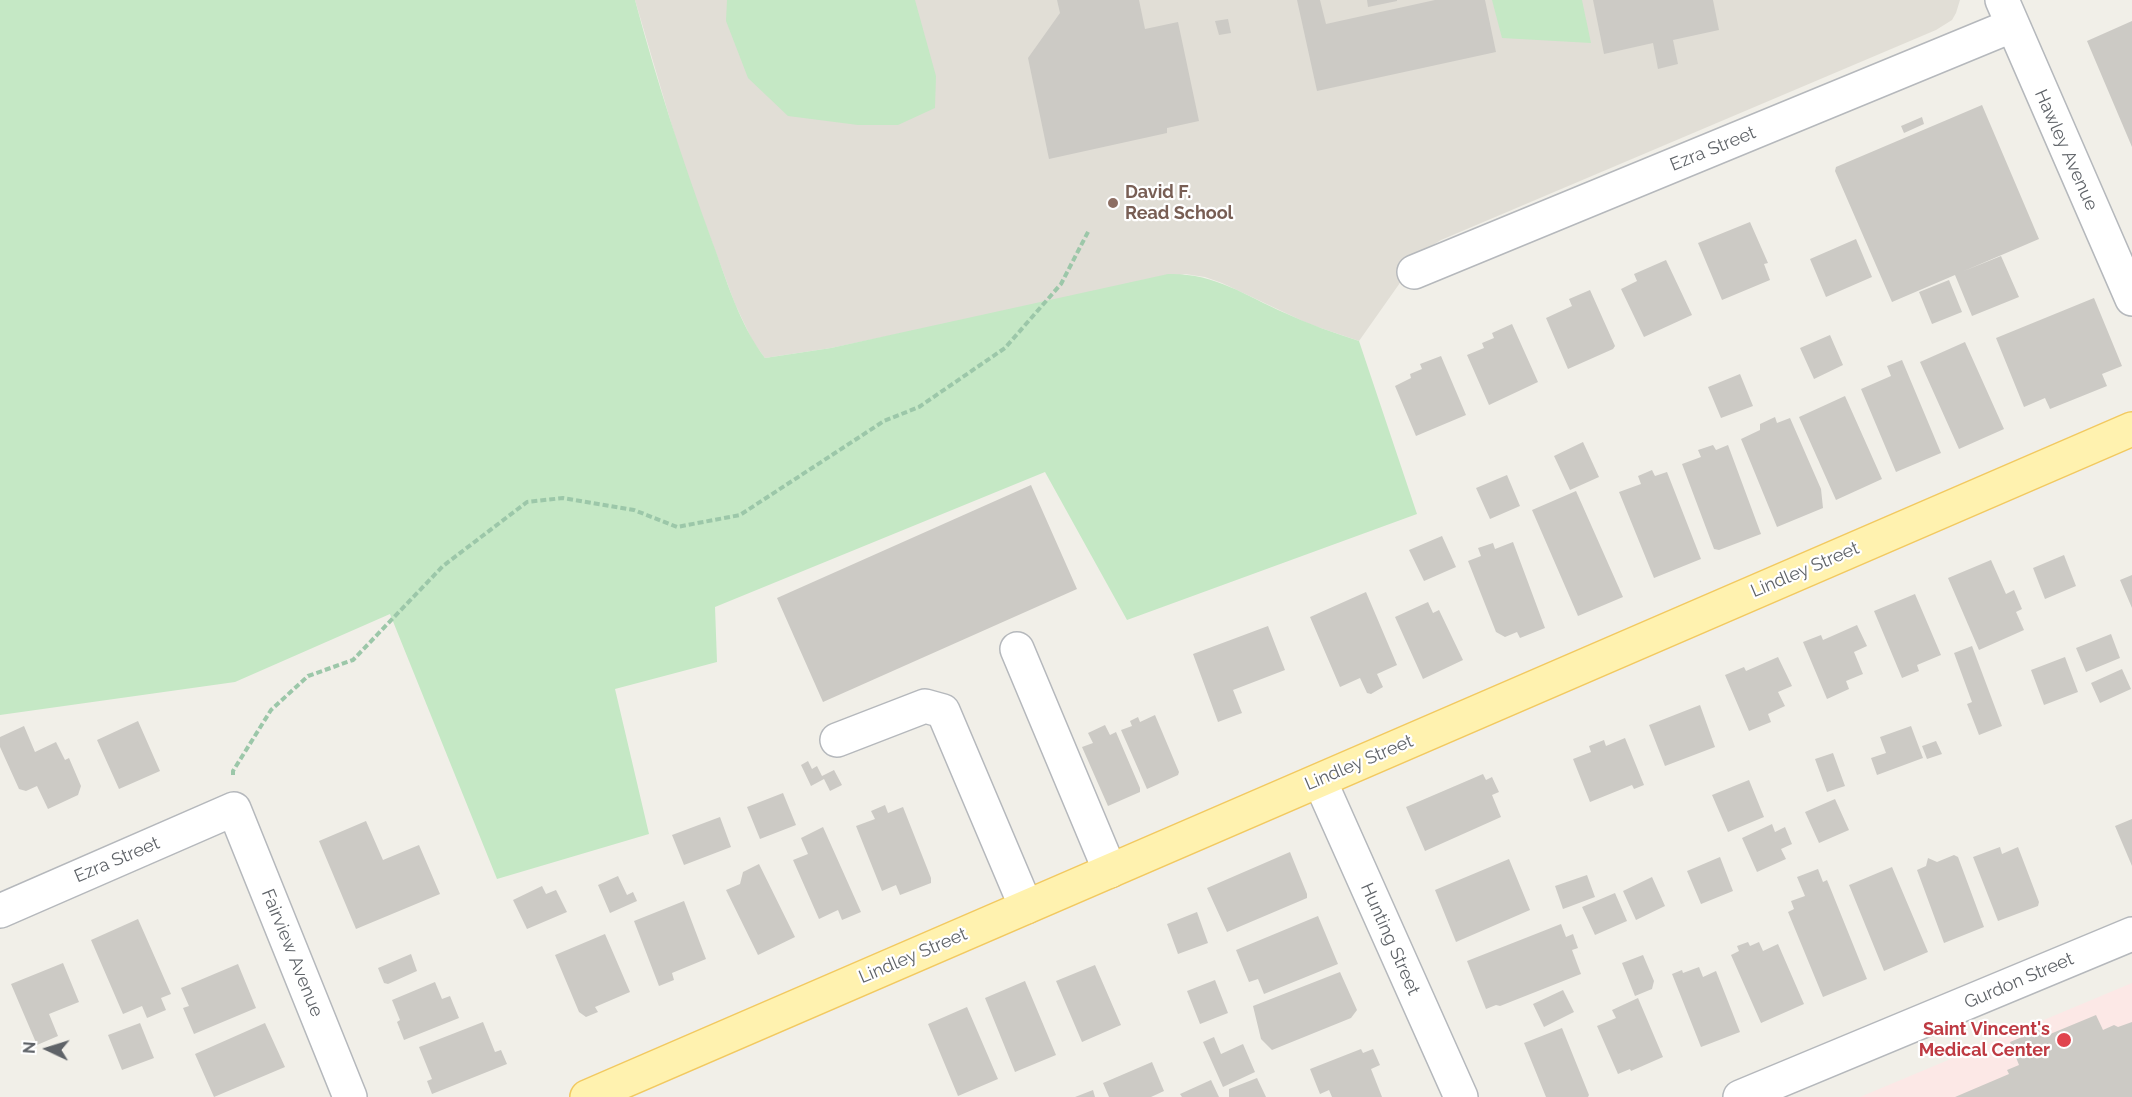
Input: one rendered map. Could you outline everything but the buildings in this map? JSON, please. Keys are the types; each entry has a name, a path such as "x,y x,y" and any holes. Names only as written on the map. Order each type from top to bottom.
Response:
{"main road":[{"name":"Lindley Street","path":"587,1097 2132,429"}],"street":[{"name":"Ezra Street","path":"1414,272 2007,13"},
{"name":"Hawley Avenue","path":"2007,13 2132,298"},
{"path":"1017,649 1110,871"},
{"path":"837,740 925,706 943,711 1026,907"},
{"name":"Hunting Street","path":"1320,781 1461,1097"},
{"name":"Ezra Street","path":"0,911 234,809"},
{"name":"Fairview Avenue","path":"234,809 350,1097"},
{"name":"Gurdon Street","path":"1740,1097 2132,934"}],"path":[{"path":"234,809 233,771 271,711 308,676 353,660 443,566 527,502 562,498 634,510 677,527 740,516 884,421 919,406 1005,348 1061,284 1089,230"}],"shaded area":[{"name":"David F. Read School","path":"635,0 1960,0 1952,20 1936,30 1441,240 1428,248 1414,263 1359,341 1309,324 1222,283 1205,277 1185,274 831,348 765,358 753,342 735,304 684,167"},
{"name":"Saint Vincent's Medical Center","path":"2132,983 2132,1097 1860,1097"}],"green space":[{"path":"0,0 635,0 671,122 734,302 765,358 831,348 1168,274 1200,277 1229,286 1303,321 1359,341 1417,514 1127,620 1045,472 715,607 717,662 615,689 649,834 497,879 390,614 235,682 0,715"},
{"path":"727,0 915,0 936,76 935,108 898,125 858,125 788,116 748,78 726,21"},
{"path":"1492,0 1582,0 1591,43 1502,38"}],"place":[{"name":"David F. Read School","path":"1113,203"},
{"name":"Saint Vincent's Medical Center","path":"2064,1040"}]}
